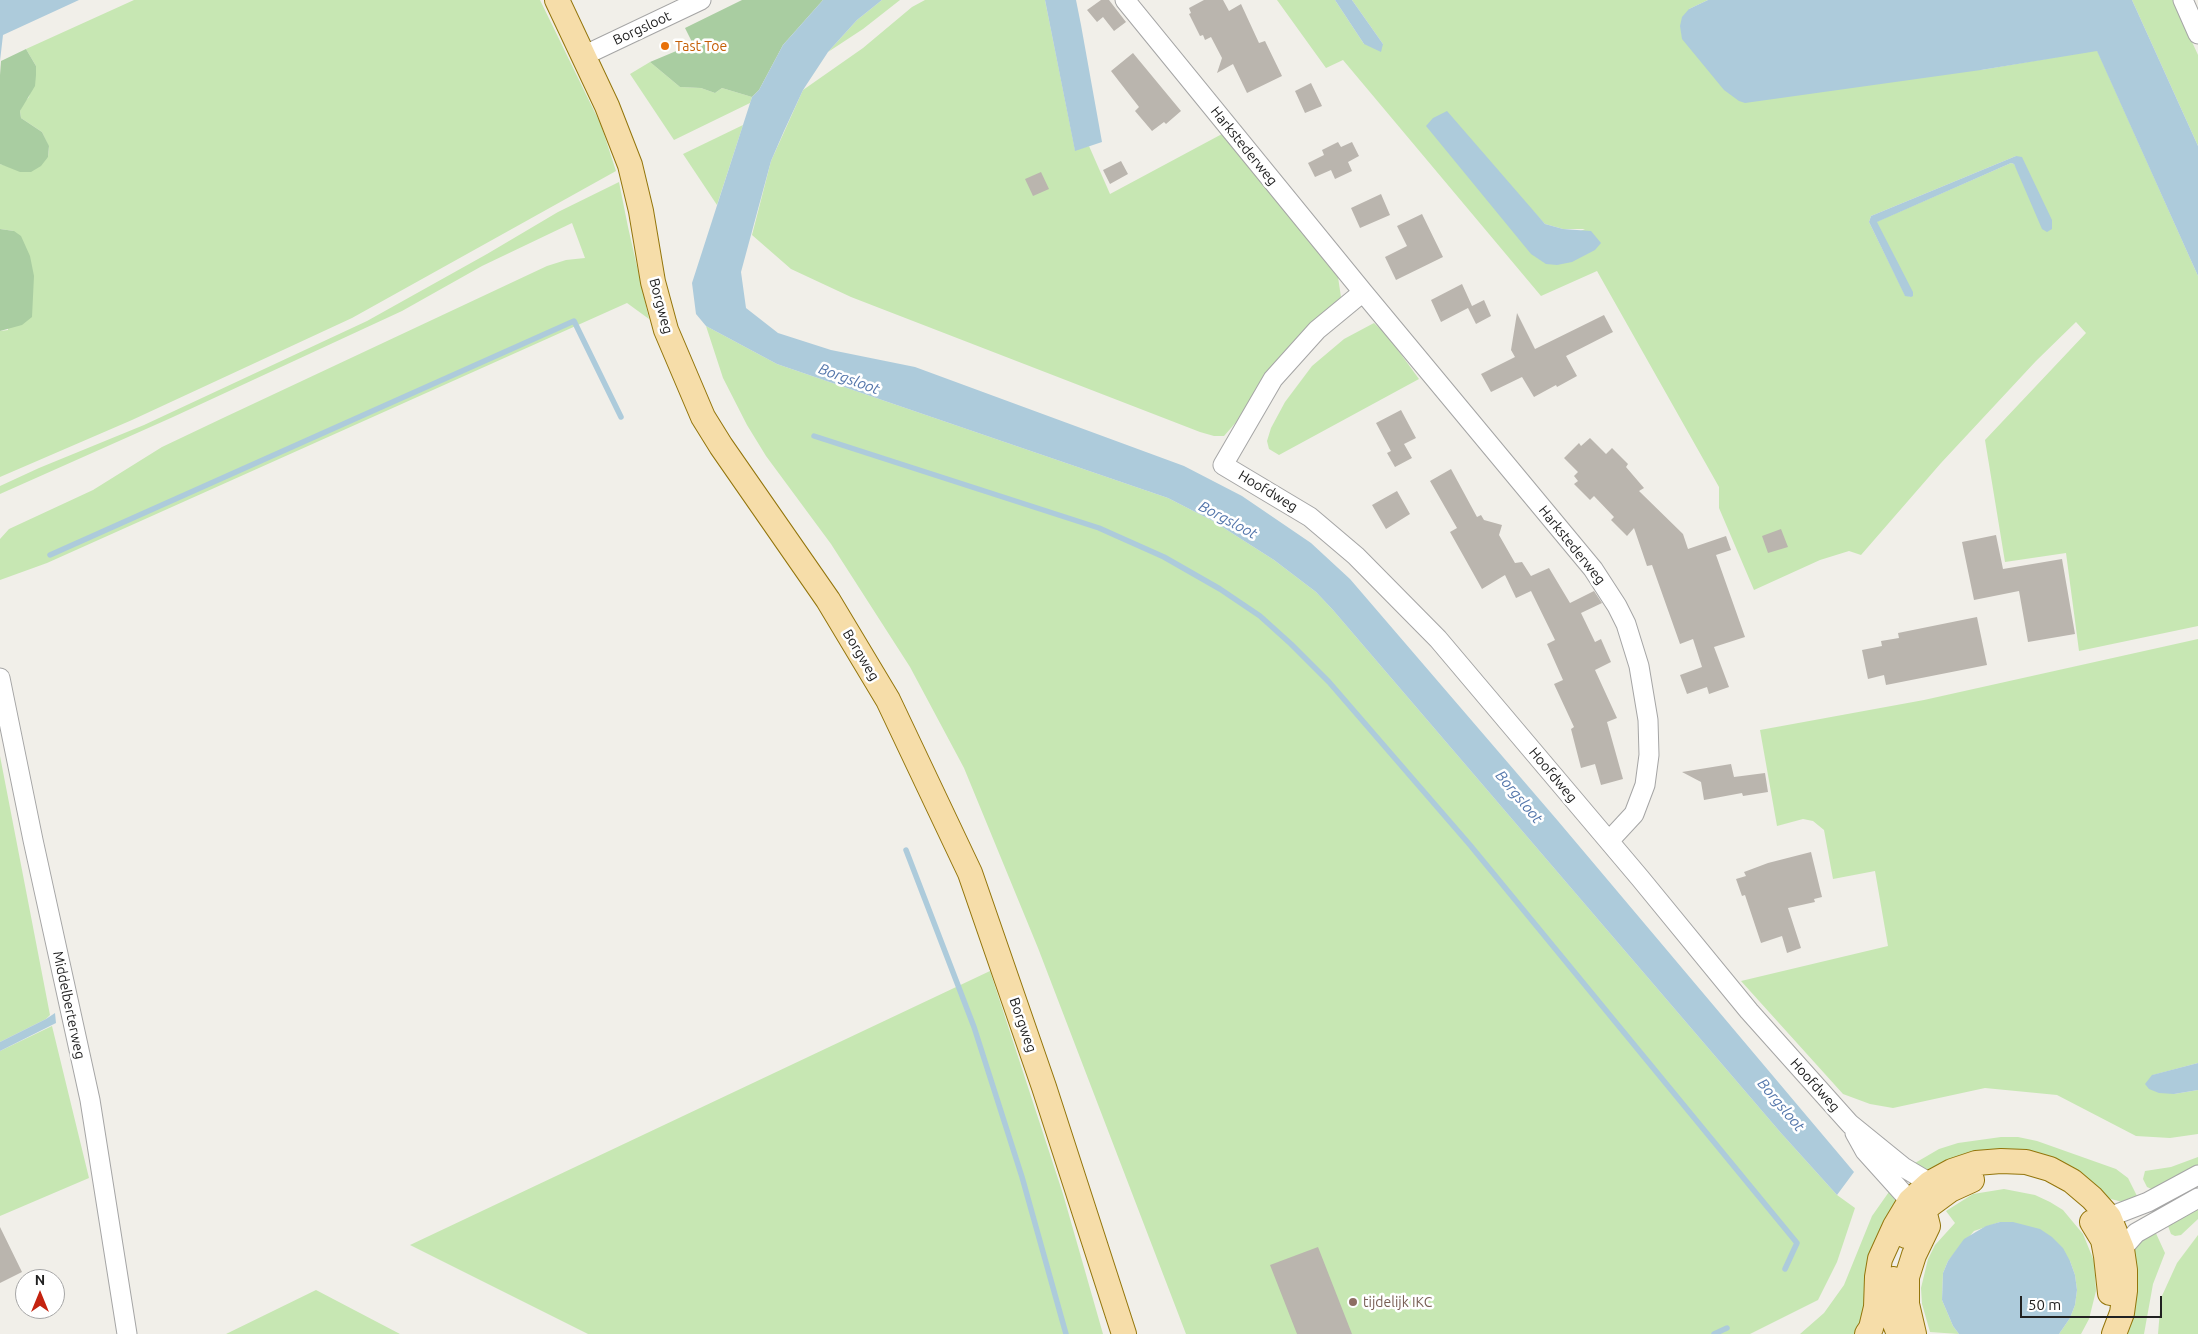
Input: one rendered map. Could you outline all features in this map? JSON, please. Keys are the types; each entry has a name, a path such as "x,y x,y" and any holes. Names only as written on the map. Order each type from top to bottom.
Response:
{"main road":[{"name":"Borgweg","path":"557,0 607,106 630,165 662,314 675,354 703,417 720,446 828,600 888,700 970,873 1044,1087 1124,1334"},
{"path":"1867,1334 1871,1328 1889,1324 1877,1276 1880,1259 1895,1226 1916,1206 1930,1183 1952,1171 1976,1163 2001,1160 2026,1162 2050,1169 2072,1181 2092,1198 2100,1219 2122,1249 2125,1270 2125,1292 2122,1313 2114,1334"},
{"path":"1916,1206 1962,1183 1984,1177 2006,1175 2032,1179 2074,1200 2100,1219 2109,1275 2107,1311 2100,1334"},
{"path":"1914,1334 1907,1304 1907,1277 1914,1255 1928,1226 1927,1219 1916,1206"}],"street":[{"name":"Borgsloot","path":"583,56 702,0"},
{"name":"Harkstederweg","path":"1125,0 1363,292 1593,569 1607,589 1626,624 1639,666 1648,720 1648,770 1641,800 1634,814 1609,841"},
{"path":"2183,0 2198,34"},
{"name":"Hoofdweg","path":"1363,292 1317,330 1273,379 1223,465 1310,517 1356,556 1438,639 1609,841 1749,1011 1850,1124 1903,1167 1930,1183"},
{"name":"Middelberterweg","path":"0,678 90,1100 127,1334"},
{"name":"Hoofdweg","path":"1850,1124 1865,1151 1916,1206"},
{"path":"2100,1219 2148,1202 2198,1175"},
{"path":"2122,1249 2136,1233 2198,1198"}],"green space":[{"path":"134,0 540,0 601,125 616,171 352,318 132,420 0,477 0,331 8,330 14,231 0,229 0,164 7,166 48,157 49,147 42,132 21,118 20,111 23,103 29,97 36,66 26,49"},
{"path":"742,0 823,0 783,45 759,90 752,97 722,88 715,93 701,88 680,87 650,62 693,44 685,28"},
{"path":"882,0 900,0 863,29 828,52 857,20"},
{"path":"925,0 1045,0 1075,150 1089,146 1110,194 1222,134 1338,277 1341,297 1303,331 1264,377 1238,420 1224,436 1214,436 1200,432 851,297 791,269 752,235 771,161 803,90 863,48 912,7"},
{"path":"1277,0 1335,0 1364,44 1383,44 1352,0 1708,0 1689,9 1981,70 2097,50 2198,276 2198,626 2079,651 2066,553 2005,562 1985,440 2086,333 2076,322 2036,361 1941,463 1861,555 1849,551 1820,560 1754,590 1719,508 1719,487 1597,271 1541,296 1343,60 1326,68","holes":["2016,156 2052,229 2014,164 2011,163 1876,222 1911,297 1905,295 1869,222 1871,216","1529,207 1545,224 1563,229 1585,229 1531,254"]},
{"path":"2132,0 2173,0 2198,55 2198,146"},
{"path":"26,49 36,66 36,75 35,86 20,111 21,118 42,132 49,146 48,157 41,166 31,172 20,172 0,164 0,75 1,61"},
{"path":"650,62 680,87 701,88 715,93 722,88 752,97 750,103 674,140 630,74"},
{"path":"743,125 717,205 683,154"},
{"path":"619,182 649,319 627,303 47,563 0,580 0,539 9,529 93,490 162,447 223,418 547,266 566,260 585,258 572,223 482,266 402,311 173,417 0,494 0,486 144,425 367,321 558,212"},
{"path":"0,229 14,231 21,236 30,256 34,276 32,317 22,325 0,331"},
{"path":"1374,323 1387,335 1419,379 1279,455 1269,449 1267,441 1271,428 1285,402 1312,366 1344,339"},
{"path":"706,326 777,364 1168,498 1213,521 1274,560 1316,592 1781,1133 1837,1195 1855,1208 1837,1262 1818,1300 1750,1334 1186,1334 1038,948 964,768 910,667 831,544 766,456 747,425 723,378"},
{"path":"2198,639 2198,1063 2153,1075 2174,1094 2198,1090 2198,1134 2170,1138 2136,1136 2057,1095 1985,1088 1893,1108 1870,1104 1843,1094 1741,981 1888,946 1875,871 1833,879 1824,830 1813,821 1803,819 1777,826 1760,730 1924,700"},
{"path":"0,756 50,1015 46,1019 0,1042"},
{"path":"990,971 1063,1194 1103,1334 588,1334 410,1245"},
{"path":"52,1026 89,1178 0,1216 0,1051"},
{"path":"2001,1137 2018,1137 2037,1141 2116,1169 2128,1178 2139,1200 2122,1202 2104,1197 2071,1171 1929,1170 1921,1168 1915,1163 1939,1149 1958,1143"},
{"path":"2198,1157 2198,1168 2156,1191 2147,1187 2143,1179 2145,1171 2171,1167"},
{"path":"1891,1189 1895,1192 1895,1206 1868,1303 1856,1334 1800,1334 1824,1313 1844,1285 1872,1216"},
{"path":"2004,1189 2035,1195 2050,1202 2063,1210 2083,1234 2094,1261 2096,1291 2089,1319 2081,1334 2059,1334 2070,1318 2075,1305 2077,1290 2075,1275 2070,1261 2000,1222 1974,1231 1948,1261 1943,1273 1942,1300 1953,1326 1959,1334 1930,1332 1922,1304 1921,1288 1928,1259 1935,1245 1955,1223 1946,1211 1973,1194"},
{"path":"2198,1204 2198,1219 2181,1235 2175,1236 2171,1234 2168,1226 2169,1222"},
{"path":"2154,1229 2165,1253 2153,1284 2144,1334 2123,1334 2135,1250 2139,1241"},
{"path":"2198,1235 2198,1334 2158,1334 2161,1298 2177,1263"},
{"path":"316,1290 400,1334 226,1334"}],"water":[{"path":"0,0 79,0 3,35 0,61"},
{"path":"823,0 882,0 857,20 828,52 803,90 784,131 771,161 741,272 746,308 778,333 831,350 915,367 1184,466 1242,496 1311,543 1350,579 1558,821 1854,1172 1837,1195 1781,1133 1316,592 1274,560 1213,521 1168,498 777,364 706,326 696,314 692,283 752,97 759,90 783,45"},
{"path":"1045,0 1076,0 1081,25 1102,142 1075,151"},
{"path":"1335,0 1352,0 1383,44 1381,52 1364,44"},
{"path":"1708,0 2132,0 2198,146 2198,276 2097,51 1981,70 1745,103 1724,90 1682,39 1680,26 1682,17 1689,9"},
{"path":"1447,111 1545,224 1563,229 1591,231 1601,243 1595,250 1572,262 1557,265 1546,264 1531,254 1426,126 1433,118"},
{"path":"2016,156 2022,157 2052,220 2052,229 2047,232 2042,229 2014,164 2011,163 1877,222 1913,292 1911,297 1905,296 1869,222 1871,216"},
{"path":"55,1013 56,1023 0,1051 0,1042"},
{"path":"2198,1063 2198,1090 2174,1094 2159,1093 2149,1089 2145,1084 2152,1075"},
{"path":"2000,1222 2013,1222 2040,1229 2063,1248 2070,1261 2075,1275 2077,1290 2075,1305 2070,1318 2059,1334 1959,1334 1953,1326 1942,1300 1943,1273 1948,1261 1964,1239 1986,1226"}],"building":[{"path":"1101,0 1109,0 1126,22 1114,31 1103,17 1097,22 1087,10"},
{"path":"1204,0 1223,0 1229,11 1241,4 1259,43 1265,41 1282,76 1247,93 1233,64 1217,73 1222,58 1211,37 1205,40 1203,35 1200,36 1189,14 1191,13 1189,8"},
{"path":"1133,53 1181,111 1166,124 1164,122 1152,131 1135,111 1139,107 1111,71"},
{"path":"1311,83 1322,106 1305,113 1295,91"},
{"path":"1338,142 1341,147 1352,142 1359,156 1348,162 1352,171 1335,179 1331,170 1315,177 1308,163 1324,155 1322,150"},
{"path":"1121,161 1128,174 1110,184 1103,170"},
{"path":"1041,172 1049,189 1033,196 1025,179"},
{"path":"1381,194 1390,215 1360,228 1351,208"},
{"path":"1422,214 1443,257 1396,280 1385,257 1407,246 1397,226"},
{"path":"1462,284 1472,306 1484,300 1491,316 1476,324 1468,308 1441,322 1431,300"},
{"path":"1517,313 1535,349 1604,315 1613,332 1566,356 1577,376 1557,387 1556,385 1534,397 1522,377 1491,392 1481,374 1515,357 1511,350"},
{"path":"1401,410 1416,438 1404,444 1412,458 1395,467 1387,453 1391,451 1376,423"},
{"path":"1590,438 1606,454 1612,448 1628,464 1626,467 1644,488 1639,491 1683,534 1688,549 1726,536 1731,550 1716,555 1745,637 1714,647 1729,687 1709,694 1707,687 1687,694 1680,675 1702,667 1693,639 1680,644 1652,565 1647,566 1634,528 1627,536 1611,520 1614,517 1594,496 1590,500 1574,484 1578,481 1574,476 1578,472 1564,458 1579,443 1581,446"},
{"path":"1451,469 1477,517 1481,515 1484,520 1502,525 1499,535 1515,563 1522,562 1531,576 1549,568 1570,603 1594,591 1602,603 1581,613 1595,642 1601,639 1611,662 1595,670 1617,718 1607,722 1623,779 1601,785 1595,764 1581,768 1571,729 1574,727 1554,684 1563,680 1547,644 1555,640 1531,591 1516,598 1505,575 1482,589 1450,532 1457,528 1430,481"},
{"path":"1397,491 1410,514 1386,529 1372,505"},
{"path":"1781,529 1788,547 1768,553 1762,536"},
{"path":"1996,535 2003,569 2062,559 2075,634 2028,642 2019,591 1974,600 1962,542"},
{"path":"1977,617 1987,665 1886,685 1884,675 1868,679 1862,650 1882,646 1881,641 1899,638 1898,633"},
{"path":"1731,764 1734,777 1765,773 1768,792 1743,796 1742,793 1704,800 1701,782 1682,772"},
{"path":"1811,852 1822,897 1814,899 1815,902 1788,908 1801,948 1787,953 1782,936 1761,943 1745,895 1742,896 1736,879 1746,876 1744,872 1768,863"},
{"path":"0,1227 21,1269 15,1269 15,1276 0,1283"},
{"path":"1318,1247 1352,1334 1297,1334 1270,1265"}],"waterway":[{"path":"50,555 574,321 621,417"},
{"path":"814,436 1099,528 1164,557 1220,589 1260,616 1329,682 1470,845 1797,1243 1785,1269"},
{"path":"906,850 974,1027 1022,1177 1066,1334"},
{"path":"1714,1334 1727,1328"}],"place":[{"name":"Tast Toe","path":"665,46"},
{"name":"tijdelijk IKC","path":"1353,1302"}]}
